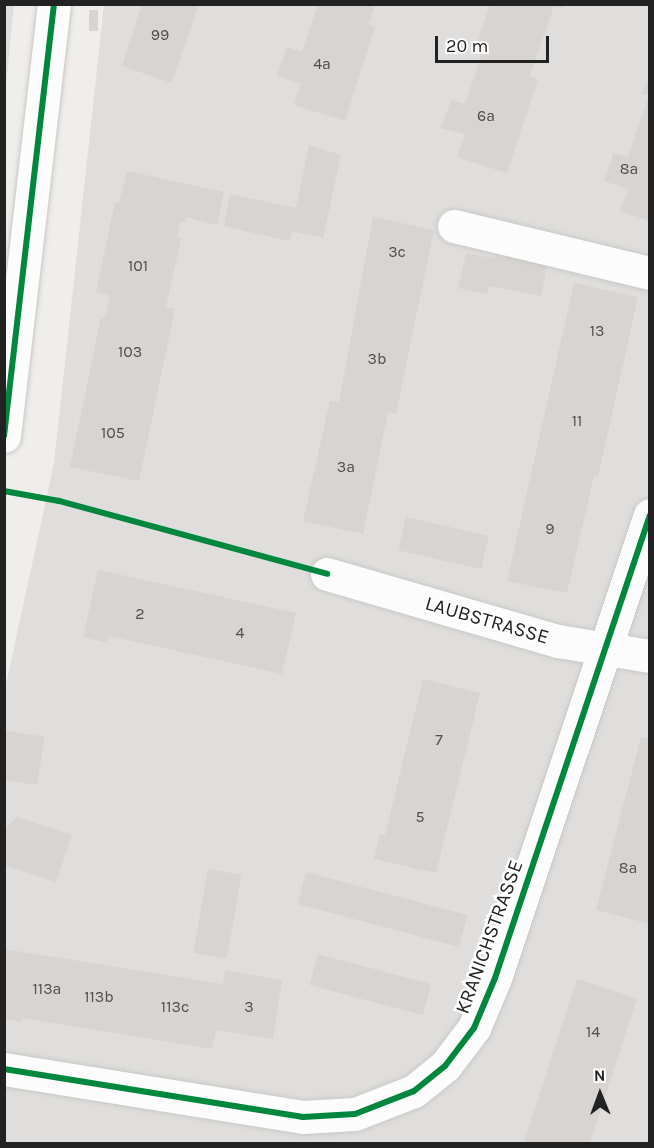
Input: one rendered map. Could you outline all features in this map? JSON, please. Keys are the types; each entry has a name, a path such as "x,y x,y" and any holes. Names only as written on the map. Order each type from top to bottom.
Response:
{"street":[{"path":"4,436 11,330 54,4"},
{"path":"454,226 650,273"},
{"name":"KRANICHSTRASSE","path":"4,1069 303,1117 355,1114 414,1090 445,1066 474,1028 495,978 650,515"},
{"name":"LAUBSTRASSE","path":"327,574 606,652 650,656"}],"shaded area":[{"path":"4,5 14,5 5,95"},
{"path":"104,5 649,5 649,1143 5,1144 5,689 54,463"},
{"path":"118,93 271,137 263,166 110,122"},
{"path":"329,595 408,615 382,716 304,696"},
{"path":"143,850 176,858 155,939 5,918 7,894 127,911"}],"building":[{"path":"142,4 199,4 172,83 122,66"},
{"path":"318,4 375,4 369,24 375,27 345,121 294,105 301,84 277,76 287,47 302,52"},
{"path":"490,4 563,4 562,8 554,6 530,76 538,79 507,173 457,157 465,134 441,128 451,100 465,104 480,60 484,43 478,41"},
{"path":"89,10 98,10 98,31 89,31"},
{"path":"650,74 650,221 620,211 628,189 604,181 613,153 628,157 649,95 642,94"},
{"path":"309,145 341,155 323,238 292,231 289,241 224,226 230,194 296,208"},
{"path":"127,171 224,192 217,225 186,217 185,222 180,222 177,238 181,239 166,307 175,309 139,481 70,467 101,317 105,318 110,296 96,292 115,202 119,203"},
{"path":"373,217 434,230 396,414 388,412 363,534 303,521 330,401 339,402"},
{"path":"466,253 495,259 496,254 547,264 541,296 489,286 488,294 458,288"},
{"path":"574,283 638,297 598,477 594,476 567,593 507,581"},
{"path":"406,517 489,536 481,569 398,550"},
{"path":"98,570 296,613 282,674 109,636 107,643 83,637"},
{"path":"423,679 480,693 436,873 374,859 380,834 385,835"},
{"path":"4,730 45,737 37,785 4,780"},
{"path":"641,737 650,739 650,924 596,910"},
{"path":"17,817 72,835 56,882 4,865 4,829"},
{"path":"208,869 241,875 227,959 193,953"},
{"path":"306,872 467,915 459,947 297,904"},
{"path":"4,949 223,984 225,970 282,980 273,1039 216,1030 212,1049 23,1018 22,1022 4,1019"},
{"path":"318,954 431,984 423,1015 310,985"},
{"path":"577,979 637,998 590,1144 524,1144"}],"cycle path":[{"path":"4,436 54,4"},
{"path":"4,491 59,501 327,574"},
{"path":"4,1069 303,1117 355,1114 414,1091 445,1066 474,1028 495,978 650,515"}]}
